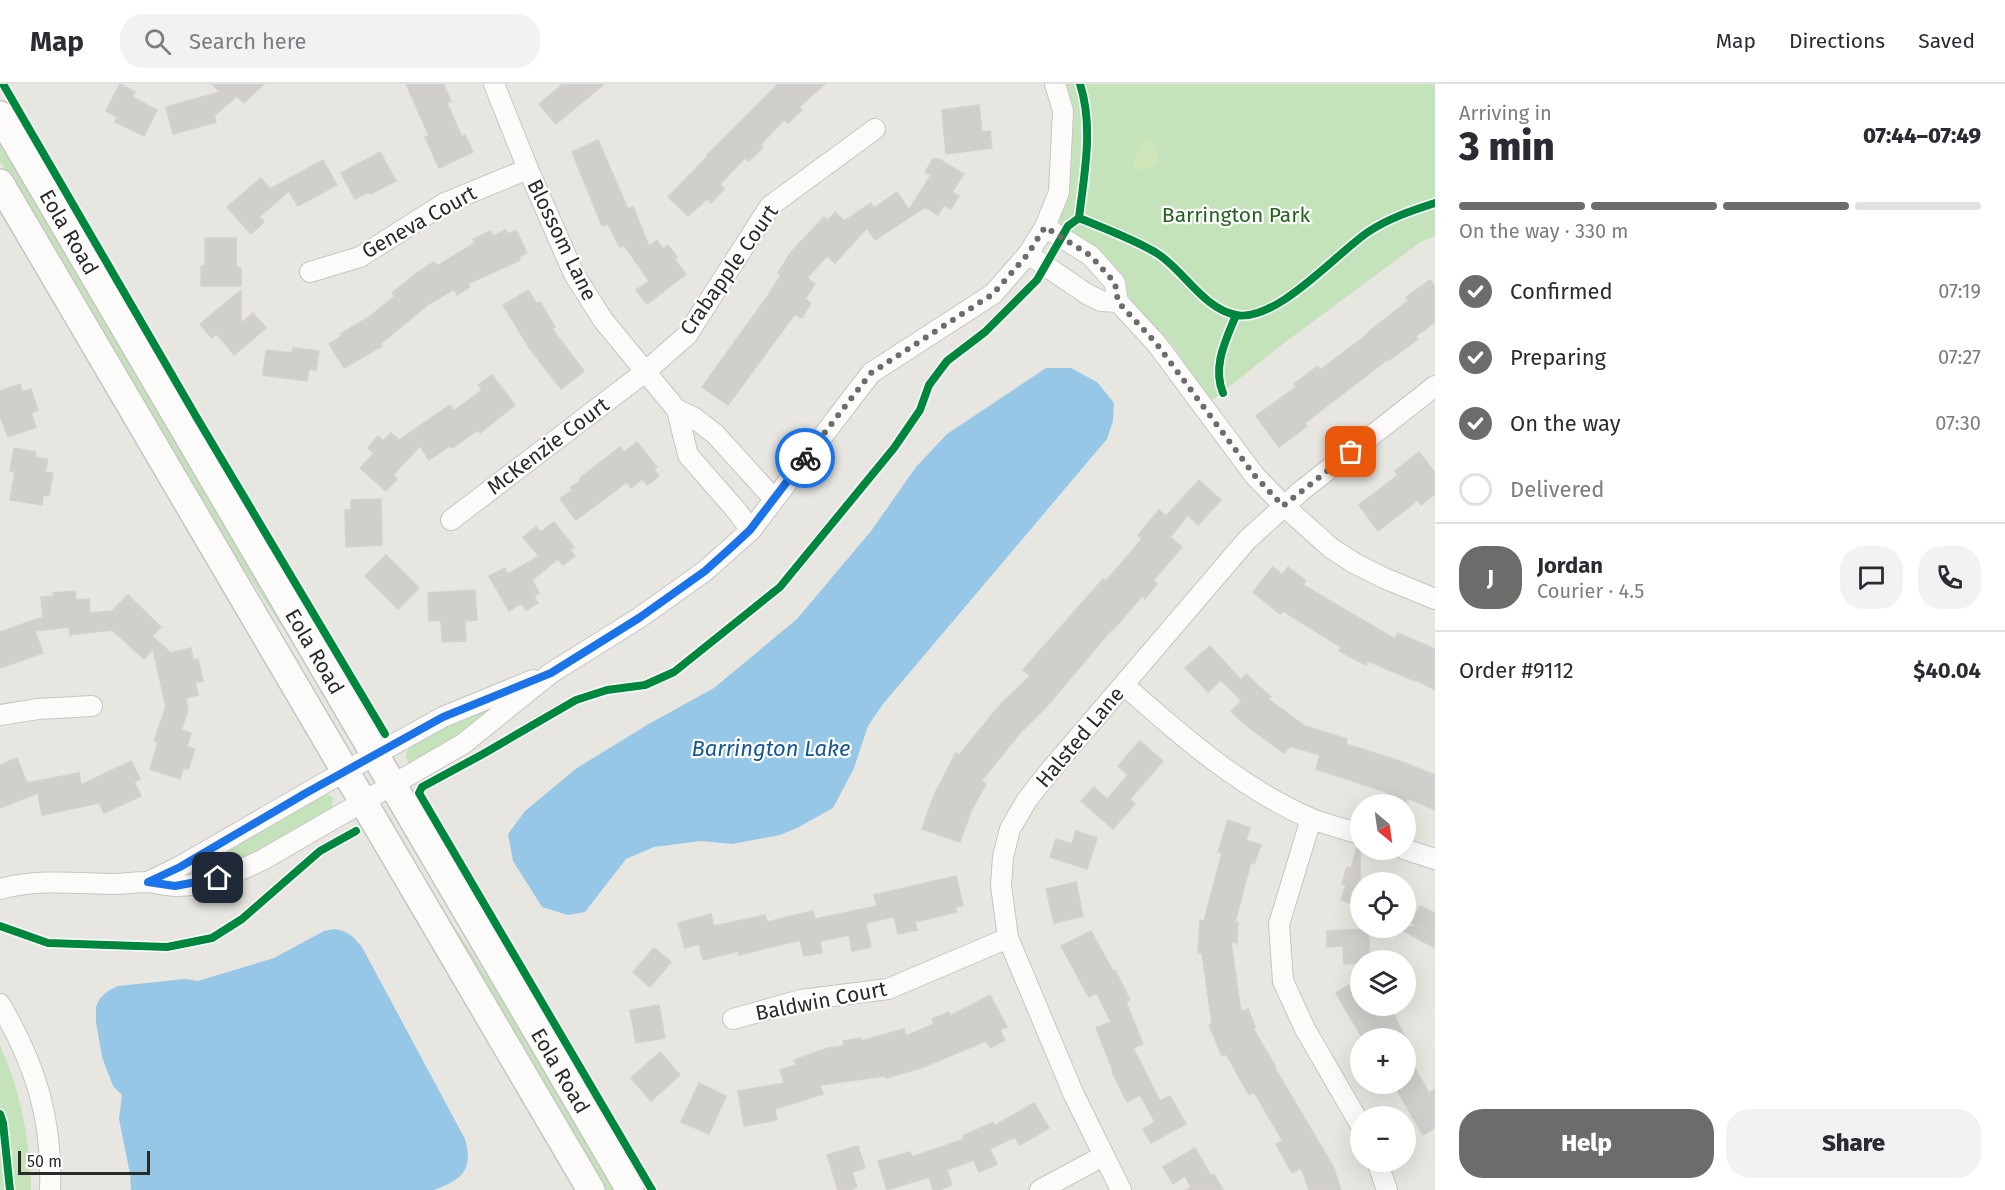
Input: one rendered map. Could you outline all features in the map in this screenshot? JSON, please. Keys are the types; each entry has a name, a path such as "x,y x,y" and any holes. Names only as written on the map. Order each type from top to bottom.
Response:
{"street":[{"name":"Blossom Lane","path":"494,84 574,274 603,320 677,410 693,417 715,435 774,499"},
{"path":"0,889 45,881 121,884 148,882 175,886 202,883 233,874 264,859 463,744 551,673 687,585 750,530 871,373 993,294 1028,254 1045,227 1059,192 1063,111 1055,84"},
{"name":"Eola Road","path":"0,115 630,1190"},
{"name":"Crabapple Court","path":"645,372 687,335 770,206 875,129"},
{"name":"Geneva Court","path":"310,272 360,257 446,203 528,169"},
{"name":"Eola Road","path":"0,183 591,1190"},
{"path":"1045,227 1091,256 1115,283 1118,302 1156,343 1255,476 1283,506 1331,548 1354,563 1435,599"},
{"path":"1028,254 1101,301 1118,302"},
{"name":"McKenzie Court","path":"451,520 645,372"},
{"name":"Halsted Lane","path":"1121,1190 1074,1095 1008,938 1001,885 1003,857 1010,830 1027,800 1048,773 1247,540 1283,506 1435,386"},
{"name":"Blossom Lane","path":"677,410 688,455 736,510 750,530"},
{"path":"148,882 180,867 443,717 551,673"},
{"path":"1124,685 1190,743 1258,790 1311,819 1350,831"},
{"path":"0,715 38,709 92,706"},
{"path":"1311,819 1279,924 1283,981 1305,1029 1350,1107"},
{"path":"1416,853 1435,859"},
{"name":"Baldwin Court","path":"733,1019 801,1000 888,989 1008,938"},
{"path":"0,1004 17,1033 39,1085 48,1134 50,1190"},
{"path":"1040,1190 1103,1156"},
{"path":"1381,1172 1387,1190"}],"green space":[{"name":"Barrington Park","path":"1062,84 1435,84 1435,236 1422,241 1284,343 1210,402 1173,346 1133,303 1114,269 1069,236 1058,219"},
{"path":"0,136 303,654 301,656 197,497 0,161"},
{"path":"1146,137 1156,148 1157,159 1151,167 1137,169 1132,166"},
{"path":"499,704 461,741 410,764 407,760 407,752 422,738"},
{"path":"323,794 333,798 332,807 251,855 217,869 199,873 198,867"},
{"path":"440,905 534,1048 618,1190 603,1190 437,907"},
{"path":"0,1046 14,1081 23,1116 29,1153 31,1190 0,1190"}],"water":[{"name":"Barrington Lake","path":"1046,368 1071,368 1097,382 1114,403 1113,421 1107,439 883,704 868,726 854,768 833,808 780,835 732,844 701,841 654,847 626,859 585,912 568,915 542,907 513,861 508,834 525,811 577,768 647,725 714,688 797,619 871,531 916,467 947,434"},
{"path":"334,929 350,935 362,947 465,1139 468,1159 463,1173 452,1182 434,1190 131,1190 119,1119 122,1095 113,1086 102,1057 96,1022 96,1007 100,998 118,986 185,979 198,981 274,958 324,931"}],"building":[{"path":"120,84 135,92 132,97 157,110 144,136 115,122 117,117 106,111"},
{"path":"212,84 264,84 244,103 237,96 214,116 216,122 173,134 166,107 220,92"},
{"path":"406,84 443,84 451,101 447,103 462,137 465,135 473,152 439,168 425,137 429,136"},
{"path":"563,84 604,84 556,124 539,104"},
{"path":"778,84 825,84 799,107 802,110 788,123 784,120 760,145 763,147 749,161 745,158 720,184 724,189 711,203 707,199 688,216 668,197"},
{"path":"979,105 982,132 990,131 992,148 946,154 942,110"},
{"path":"598,140 628,209 633,207 649,246 657,240 663,249 668,245 677,257 674,259 686,274 647,304 636,290 649,281 624,245 620,247 608,224 602,226 572,152"},
{"path":"380,152 396,181 355,199 341,173"},
{"path":"933,159 939,159 964,174 952,192 959,196 951,209 944,205 938,215 925,207 875,240 867,228 835,263 827,256 807,278 815,284 805,299 811,303 802,318 795,314 728,405 702,387 769,294 781,275 778,273 791,252 824,217 828,220 835,212 844,221 871,203 874,208 897,192 909,210 931,175 925,172"},
{"path":"323,160 337,185 298,206 289,191 259,217 264,222 251,234 227,207 261,178 270,189"},
{"path":"506,230 508,234 516,230 527,253 519,257 520,260 468,284 470,287 457,295 454,289 429,304 380,344 382,346 344,368 329,344 342,336 340,334 369,317 395,296 392,293 418,272 434,262 437,266 475,243 473,239 491,231 493,236"},
{"path":"205,238 236,238 236,268 241,268 241,286 201,286 201,266 205,266"},
{"path":"1430,280 1435,287 1435,322 1416,336 1418,339 1388,359 1305,423 1307,426 1279,447 1256,416 1296,387 1294,384 1318,366 1320,370 1369,333 1408,301 1406,297"},
{"path":"241,290 241,323 253,313 266,328 234,355 217,334 212,338 200,324"},
{"path":"528,290 537,304 540,302 555,327 552,329 584,371 561,389 530,349 503,305"},
{"path":"293,348 319,351 316,370 309,369 307,381 263,375 266,350 292,353"},
{"path":"492,375 515,405 480,433 478,430 429,460 420,446 393,475 397,479 386,491 360,468 374,453 368,448 378,436 383,441 391,433 399,440 450,405 454,411 482,390 478,385"},
{"path":"20,384 23,392 31,389 38,410 31,413 36,427 8,437 0,416 0,391"},
{"path":"637,442 657,467 654,470 659,476 647,485 642,479 631,488 627,482 576,520 560,499 572,490 570,488 581,480 580,478 620,447 624,452"},
{"path":"14,448 36,452 35,457 48,459 45,472 53,473 49,496 43,495 42,505 10,500 15,472 10,471"},
{"path":"1419,452 1435,473 1435,494 1421,505 1418,500 1378,531 1359,505 1398,475 1395,471"},
{"path":"1199,480 1221,500 1198,525 1188,515 1170,537 1182,547 1153,581 1157,584 1145,599 1142,596 1112,629 981,781 986,784 971,811 960,842 922,829 934,795 956,753 959,755 1000,705 1030,676 1023,670 1103,579 1106,581 1142,539 1138,535 1159,510 1166,516"},
{"path":"381,499 382,545 346,547 345,510 351,510 351,500"},
{"path":"554,522 574,547 570,550 575,556 563,565 558,559 532,580 539,593 534,596 538,603 526,610 522,603 509,611 489,576 505,568 508,574 539,556 523,537 536,527 541,532"},
{"path":"386,555 419,588 398,609 365,576"},
{"path":"1273,567 1282,575 1288,567 1306,581 1303,585 1395,639 1398,633 1435,649 1435,690 1368,661 1366,665 1339,651 1341,647 1283,611 1280,614 1253,592"},
{"path":"475,590 477,620 465,621 466,641 442,642 441,620 429,621 428,593"},
{"path":"75,591 76,600 89,599 90,613 112,611 128,595 161,627 152,636 171,653 191,648 193,660 198,659 203,681 195,682 198,695 186,698 188,710 181,730 191,733 187,747 195,749 188,769 183,768 180,779 150,769 158,742 154,741 166,707 153,649 144,659 112,630 70,635 69,627 35,631 43,653 0,668 0,632 43,617 41,597 54,596 53,593"},
{"path":"1210,646 1241,680 1246,674 1271,697 1268,699 1305,726 1347,739 1346,744 1435,775 1435,810 1416,802 1416,794 1388,794 1316,769 1320,755 1290,746 1284,753 1243,723 1231,711 1242,701 1221,680 1208,692 1185,668"},
{"path":"1140,741 1163,761 1130,799 1135,804 1113,829 1081,801 1094,787 1107,799 1128,775 1118,766"},
{"path":"17,758 27,783 79,773 81,785 131,761 140,779 134,782 141,796 104,813 99,803 42,815 38,793 0,808 0,765"},
{"path":"1228,820 1250,828 1246,840 1261,845 1254,864 1251,862 1235,922 1238,922 1237,943 1231,942 1241,1012 1248,1009 1255,1027 1253,1028 1333,1166 1341,1190 1309,1190 1301,1168 1292,1173 1276,1144 1283,1141 1254,1092 1249,1095 1226,1054 1222,1056 1209,1025 1212,1024 1202,953 1198,953 1200,920 1204,921 1222,853 1218,852"},
{"path":"1076,831 1097,838 1087,869 1050,857 1056,839 1072,844"},
{"path":"1353,860 1360,860 1360,872 1350,872 1350,903 1341,900 1346,885 1342,884 1347,867 1351,868"},
{"path":"956,876 963,906 955,907 957,912 915,922 917,930 898,934 894,917 866,923 871,947 852,951 849,935 820,941 822,953 804,956 800,940 739,955 738,951 703,960 699,944 685,948 678,923 711,914 714,926 765,915 767,922 813,911 815,919 877,906 874,895"},
{"path":"1076,882 1083,916 1054,923 1046,889"},
{"path":"1420,906 1435,913 1435,948 1416,938 1416,926 1422,926 1416,924 1416,914"},
{"path":"1350,930 1350,938 1369,938 1369,950 1350,950 1350,964 1344,964 1343,946 1327,947 1327,931"},
{"path":"1091,931 1130,1000 1126,1002 1143,1044 1133,1048 1160,1101 1170,1096 1186,1124 1151,1143 1143,1129 1155,1122 1140,1095 1127,1102 1112,1072 1096,1028 1111,1022 1097,993 1089,997 1061,946"},
{"path":"654,948 671,962 650,987 633,972"},
{"path":"1350,984 1350,1016 1394,1016 1401,1028 1356,1028 1336,993"},
{"path":"990,995 1007,1027 1000,1030 1005,1040 990,1048 986,1041 921,1068 886,1078 885,1076 820,1085 823,1094 775,1109 777,1120 744,1126 738,1091 784,1083 780,1070 796,1065 794,1060 828,1048 844,1046 843,1041 861,1038 861,1041 904,1029 906,1036 934,1024 932,1019 949,1012 950,1016"},
{"path":"659,1005 665,1038 636,1043 630,1010"},
{"path":"660,1052 680,1075 651,1101 631,1078"},
{"path":"1416,1070 1429,1093 1435,1089 1435,1128 1423,1135 1416,1123 1416,1106 1406,1106 1399,1094 1416,1094"},
{"path":"699,1083 726,1096 709,1134 681,1122"},
{"path":"1034,1103 1049,1128 1020,1145 1015,1137 990,1149 997,1164 979,1172 974,1160 947,1170 952,1185 939,1190 933,1190 929,1177 887,1190 878,1161 910,1152 912,1157 964,1139 963,1136 993,1122 994,1126"},
{"path":"858,1146 865,1168 852,1172 857,1187 850,1190 838,1190 827,1155"},
{"path":"1195,1148 1211,1176 1214,1174 1223,1190 1187,1190 1191,1187 1185,1176 1173,1184 1163,1167"}],"cycle path":[{"path":"3,84 197,418 385,734"},
{"path":"1079,218 1087,134 1080,84"},
{"path":"1079,218 1130,239 1158,254 1204,297 1224,311 1236,315 1252,315 1287,298 1376,227 1400,215 1435,203"},
{"path":"652,1190 419,793 422,787 576,700 607,690 645,685 674,672 780,587 894,448 920,410 929,385 947,361 985,332 1037,280 1068,226 1079,218"},
{"path":"1223,393 1220,383 1220,363 1236,315"},
{"path":"0,926 48,943 167,947 212,938 242,919 320,851 356,831"},
{"path":"0,1114 3,1123 10,1190"}],"way so far":[{"path":"805,458 871,373 993,294 1028,254 1045,227 1091,256 1115,283 1118,302 1156,343 1255,476 1283,506 1351,452"}],"route":[{"path":"218,878 202,883 175,886 148,882 180,867 306,793 443,717 551,673 639,618 705,571 750,530 805,458"}]}
